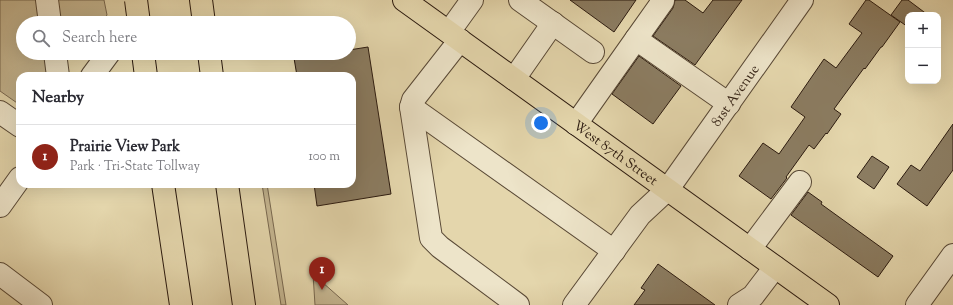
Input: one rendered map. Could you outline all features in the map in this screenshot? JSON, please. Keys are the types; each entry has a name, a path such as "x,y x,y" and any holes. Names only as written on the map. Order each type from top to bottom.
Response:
{"main road":[{"path":"136,0 138,16"},
{"path":"201,0 203,16"},
{"name":"West 87th Street","path":"404,0 828,305"},
{"path":"144,60 145,72"},
{"path":"210,60 211,72"},
{"path":"164,188 181,305"},
{"path":"228,188 244,305"}],"street":[{"path":"47,0 49,16"},
{"path":"135,16 146,0"},
{"path":"472,0 455,36 413,100 411,107 431,238 440,247 518,305"},
{"path":"520,0 593,52"},
{"name":"81st Avenue","path":"574,305 640,215 668,189 802,0"},
{"path":"576,124 663,1"},
{"path":"514,79 553,23"},
{"path":"636,39 729,104"},
{"path":"55,60 57,72"},
{"path":"95,72 103,60"},
{"path":"411,107 614,251"},
{"path":"0,112 16,123"},
{"path":"750,249 800,182"},
{"path":"0,206 16,184"},
{"path":"917,305 953,256"},
{"path":"739,305 753,296 781,271"},
{"path":"758,305 781,271"},
{"path":"0,274 41,305"}],"shaded area":[{"path":"0,0 40,0 42,16 16,16 16,60 47,60 48,72 16,72 16,102 0,91"},
{"path":"55,0 104,0 107,15 106,16 57,16"},
{"path":"263,188 268,188 286,305 281,305"},
{"path":"313,274 348,305 315,305"}],"building":[{"path":"570,0 636,0 614,32"},
{"path":"675,0 685,0 703,13 713,0 742,0 695,65 653,36 673,8"},
{"path":"866,0 869,0 900,22 834,109 841,114 827,134 826,133 814,149 809,145 771,199 739,176 763,143 779,154 805,117 791,107 824,59 836,68 862,33 849,24"},
{"path":"902,0 908,0 924,12 905,12 905,25 891,15"},
{"path":"368,47 391,194 317,206 315,188 356,188 356,72 296,72 294,60 356,60 356,49"},
{"path":"639,56 681,86 653,124 612,94"},
{"path":"953,124 953,170 927,206 897,184 911,165 920,171"},
{"path":"872,156 889,167 874,189 857,177"},
{"path":"808,192 822,202 821,204 893,256 878,277 791,215"},
{"path":"658,264 715,305 634,305 645,290 641,288"}],"place":[{"name":"Prairie View Park","path":"322,290"}]}
